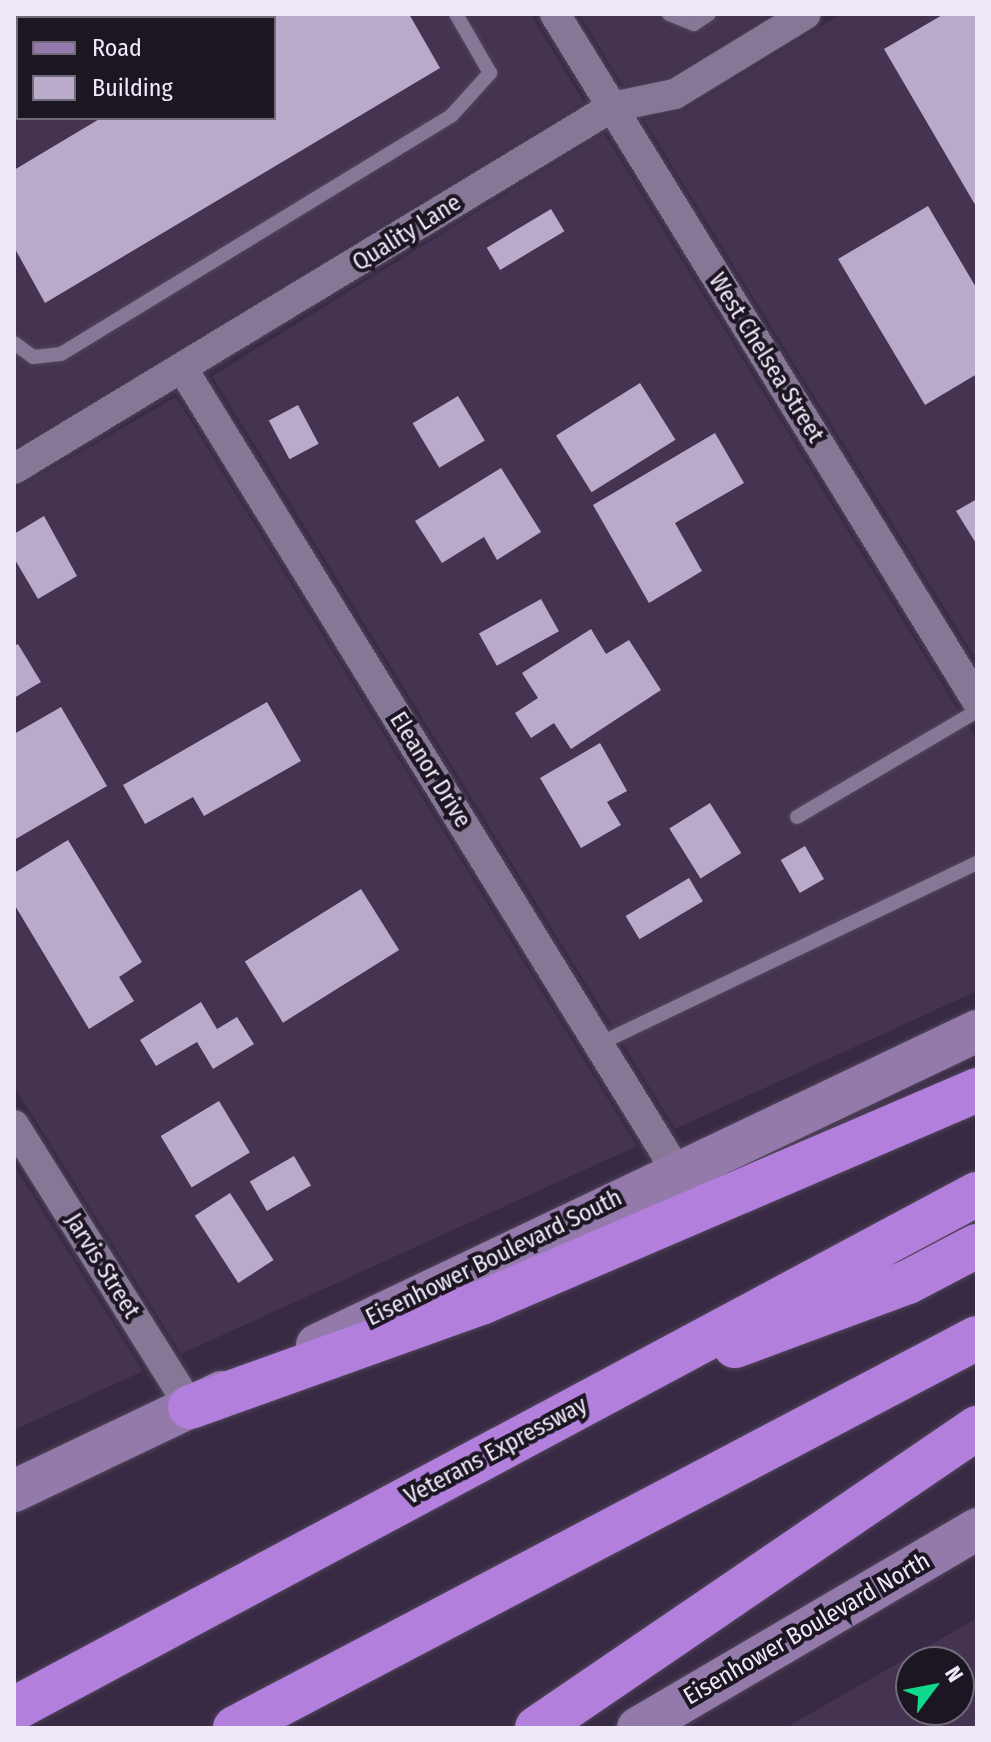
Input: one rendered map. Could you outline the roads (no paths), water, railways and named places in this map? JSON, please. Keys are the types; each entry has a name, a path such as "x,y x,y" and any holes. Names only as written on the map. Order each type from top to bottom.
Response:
{"highway":[{"path":"190,1407 481,1303 977,1090"},
{"name":"Veterans Expressway","path":"14,1709 977,1194"},
{"path":"644,1372 777,1333 977,1246"},
{"path":"235,1728 977,1338"},
{"path":"537,1728 977,1428"}],"main road":[{"name":"Eisenhower Boulevard South","path":"14,1491 676,1170 977,1031"},
{"name":"Eisenhower Boulevard North","path":"638,1728 977,1529"}],"street":[{"name":"West Chelsea Street","path":"555,14 977,701"},
{"name":"Quality Lane","path":"14,469 184,371 612,107 675,94 806,14"},
{"name":"Eleanor Drive","path":"184,371 676,1170"},
{"name":"Jarvis Street","path":"14,1125 190,1407"}],"lane":[{"path":"14,343 33,357 61,354 452,115 490,73 456,14"},
{"path":"669,14 694,24 709,14"},
{"path":"797,817 977,711"},
{"path":"599,1044 977,863"}]}
